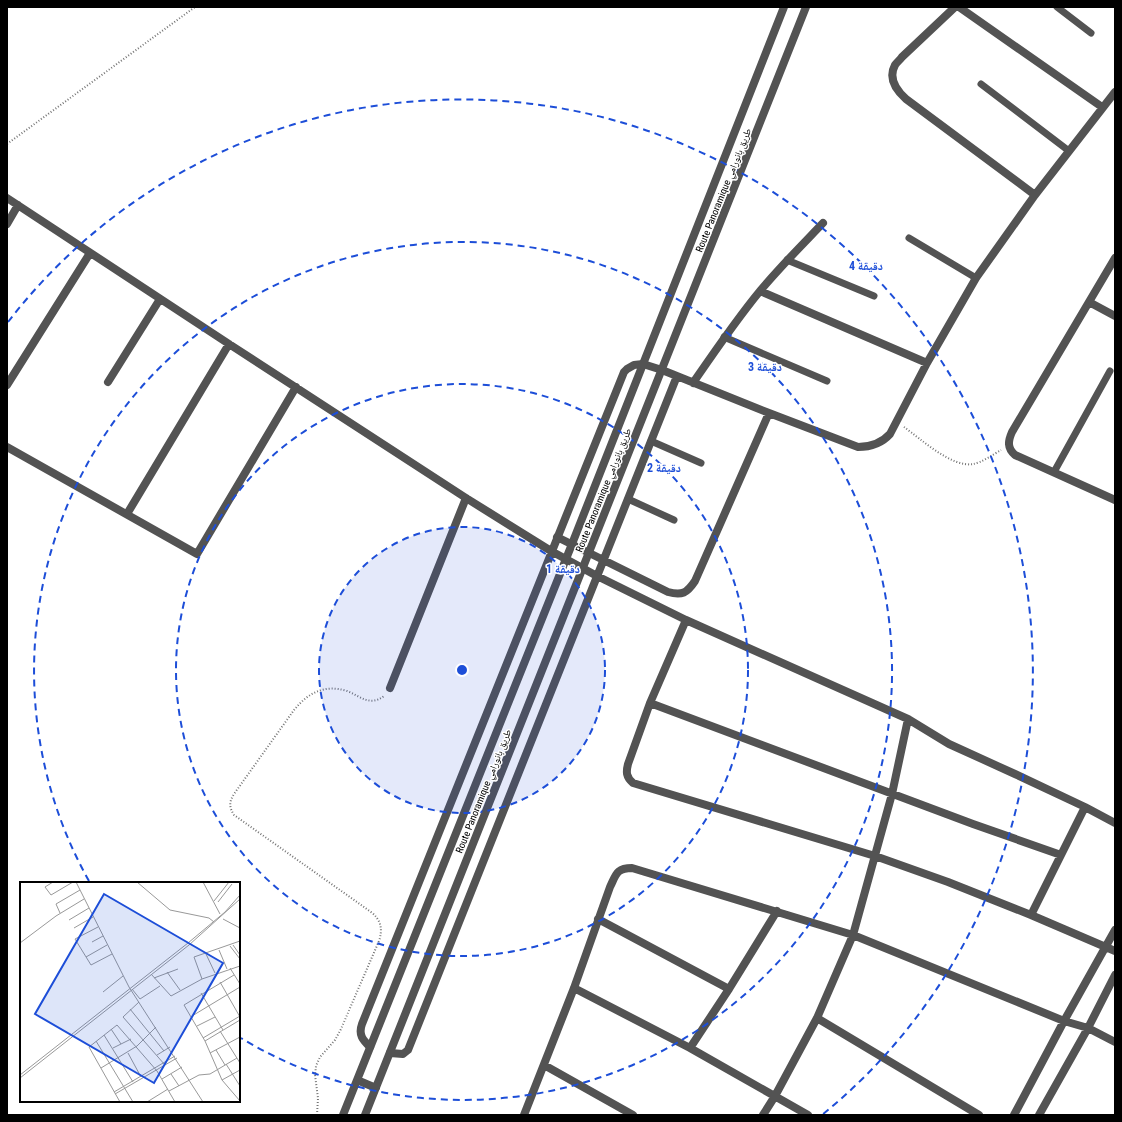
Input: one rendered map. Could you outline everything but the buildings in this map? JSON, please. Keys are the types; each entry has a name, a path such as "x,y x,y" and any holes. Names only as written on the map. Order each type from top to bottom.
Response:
{"street":[{"name":"Route Panoramique طريق بانورامي","path":"343,1115 572,544 784,7"},
{"name":"Route Panoramique طريق بانورامي","path":"365,1115 806,7"},
{"path":"955,7 895,65 892,75 894,84 899,93 906,99 1036,195"},
{"path":"959,7 1102,107"},
{"path":"370,1047 362,1039 360,1029 622,376 627,369 630,366 643,364 662,370 769,414 858,447 876,445 885,440 890,434 927,363 976,278 1036,195 1115,92"},
{"path":"7,198 466,498 566,559 686,620 908,719 949,744 1085,807 1115,823"},
{"path":"7,224 18,206"},
{"path":"694,383 724,337 760,291 787,260 823,224"},
{"path":"7,385 90,253"},
{"path":"1114,498 1015,455 1011,452 1008,446 1008,439 1115,258"},
{"path":"760,291 927,363"},
{"path":"108,382 160,299"},
{"path":"1089,302 1115,316"},
{"path":"127,514 229,344"},
{"path":"390,1053 403,1054 408,1050 677,376"},
{"path":"7,447 197,554 296,387"},
{"path":"557,537 668,592 676,594 684,593 695,581 769,414"},
{"path":"390,688 466,498"},
{"path":"686,620 650,703 628,764 626,771 629,780 633,783 875,856 948,882 1115,951"},
{"path":"650,703 892,794 1060,855"},
{"path":"763,1115 775,1096 817,1018 853,934 892,794 908,719"},
{"path":"1031,915 1085,807"},
{"path":"524,1115 574,988 610,888 616,874 621,869 626,868 632,868 853,934 1064,1021 1088,1028 1115,1042"},
{"path":"690,1048 729,989 777,911"},
{"path":"598,919 729,989"},
{"path":"1014,1115 1115,930"},
{"path":"1039,1115 1088,1028 1115,975"},
{"path":"574,988 690,1048 808,1115"},
{"path":"817,1018 979,1115"},
{"path":"544,1065 633,1115"},
{"path":"357,1080 376,1088"}],"lane":[{"path":"1057,7 1091,33"},
{"path":"981,84 1069,151"},
{"path":"909,238 976,278"},
{"path":"787,260 874,296"},
{"path":"724,337 827,381"},
{"path":"1054,472 1110,371"},
{"path":"652,441 701,463"},
{"path":"628,499 674,520"}],"path":[{"path":"7,144 195,7"},
{"path":"896,422 946,458 957,462 974,464 1008,446"},
{"path":"317,1115 318,1098 315,1075 316,1066 320,1057 341,1029 379,941 382,933 381,925 377,917 371,912 234,815 230,804 234,794 301,701 311,694 322,690 335,689 346,691 372,701 380,700 386,695 390,688"}]}
